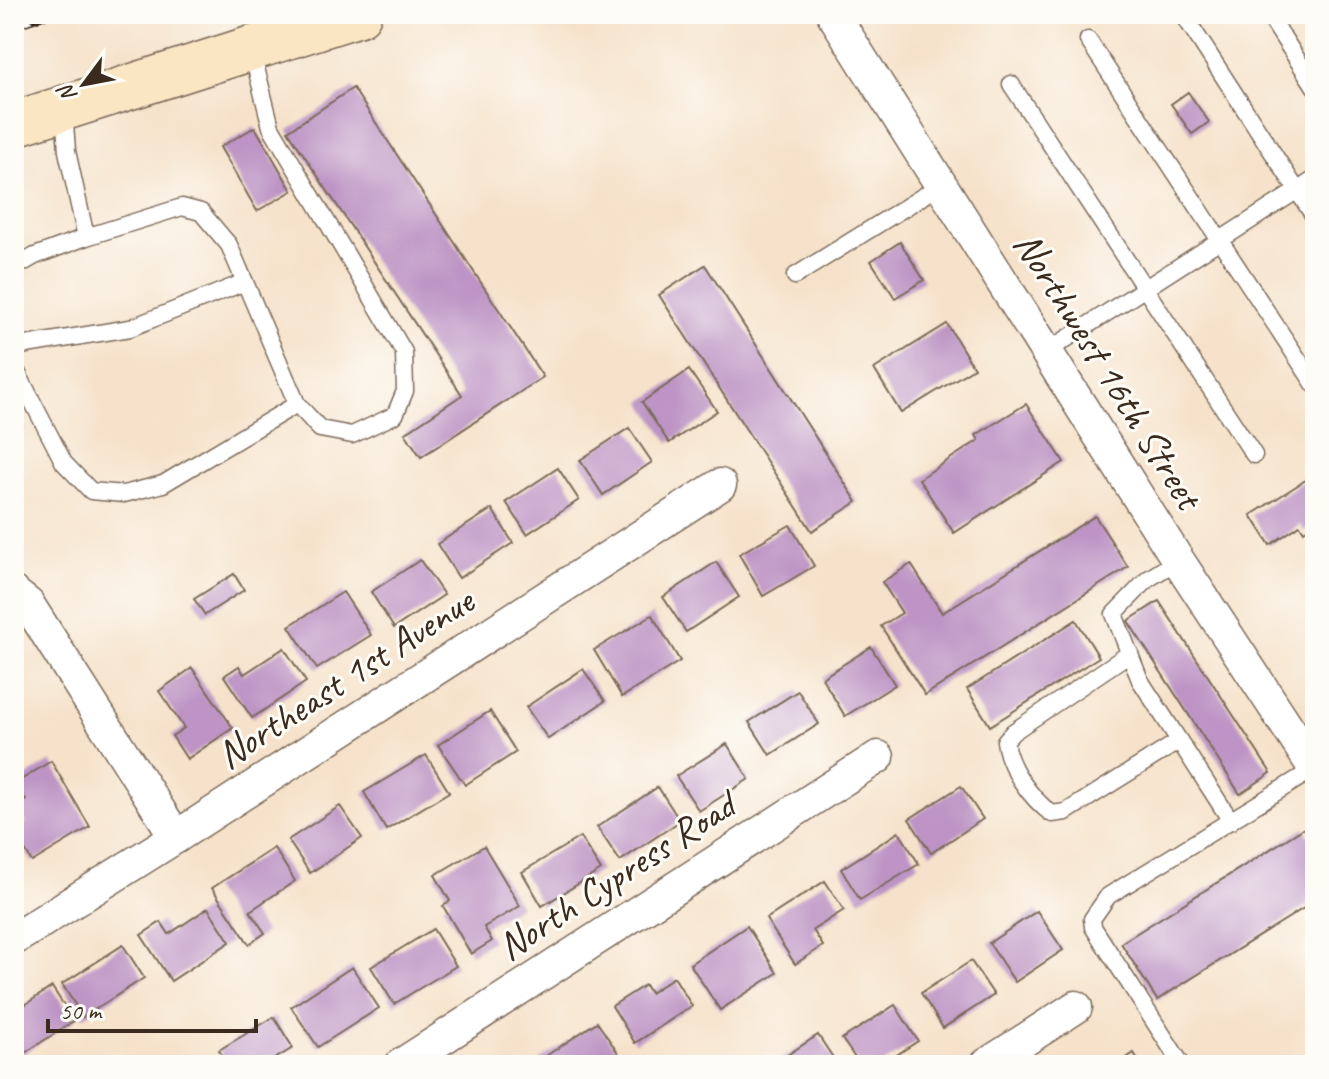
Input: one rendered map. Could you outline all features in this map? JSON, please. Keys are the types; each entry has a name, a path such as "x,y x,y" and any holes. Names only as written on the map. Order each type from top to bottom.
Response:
{"main road":[{"path":"14,124 359,14"}],"street":[{"name":"Northwest 16th Street","path":"833,14 1178,560 1315,769"},
{"name":"Northeast 1st Avenue","path":"14,939 720,485"},
{"path":"14,593 28,604 176,837"},
{"name":"North Cypress Road","path":"401,1065 878,757"},
{"path":"986,1065 1076,1007"}],"lane":[{"path":"1183,14 1315,218"},
{"path":"1268,14 1315,87"},
{"path":"1088,40 1315,385"},
{"path":"14,268 35,256 86,237 182,207 201,212 229,245 297,404 320,429 352,435 395,415 405,391 404,352 271,127 251,48"},
{"path":"1011,84 1254,455"},
{"path":"64,108 67,151 86,237"},
{"path":"1046,352 1315,179"},
{"path":"795,276 941,185"},
{"path":"14,347 130,328 245,282"},
{"path":"14,366 64,463 91,491 124,494 163,484 297,404"},
{"path":"1178,560 1148,579 1114,614 1140,680 1231,821"},
{"path":"1130,653 1013,732 1005,741 1007,754 1038,804 1052,814 1066,812 1179,741"},
{"path":"1182,1065 1093,927 1092,919 1108,896 1141,873 1315,769"}],"building":[{"path":"353,88 543,377 421,457 405,433 462,395 288,131"},
{"path":"1188,92 1209,122 1192,134 1171,104"},
{"path":"255,127 292,191 257,211 220,147"},
{"path":"900,242 924,280 895,298 871,261"},
{"path":"705,265 857,502 812,531 659,295"},
{"path":"947,324 974,368 901,413 874,369"},
{"path":"689,370 717,411 669,443 642,402"},
{"path":"1026,404 1064,462 954,533 919,479 979,440 976,435"},
{"path":"629,428 652,462 603,495 580,460"},
{"path":"558,468 579,500 527,534 506,502"},
{"path":"1315,474 1315,524 1304,531 1300,525 1270,545 1251,515"},
{"path":"492,509 513,543 459,578 437,544"},
{"path":"1095,516 1128,567 925,695 881,626 902,613 882,582 911,564 942,613"},
{"path":"790,525 814,566 763,596 739,554"},
{"path":"420,560 444,595 394,628 371,592"},
{"path":"716,562 739,597 686,632 663,597"},
{"path":"234,574 244,590 205,615 194,599"},
{"path":"343,592 371,635 317,669 289,626"},
{"path":"1159,601 1271,773 1240,794 1128,621"},
{"path":"652,615 680,661 622,697 594,650"},
{"path":"1076,620 1099,657 990,726 967,689"},
{"path":"871,647 895,685 845,716 822,678"},
{"path":"284,648 306,682 252,718 224,676 239,666 244,674"},
{"path":"192,668 233,728 187,759 172,736 184,728 159,691"},
{"path":"583,669 605,701 548,739 526,707"},
{"path":"798,691 819,724 770,755 749,722"},
{"path":"490,711 516,752 465,785 438,745"},
{"path":"727,744 749,779 699,811 676,776"},
{"path":"426,755 449,792 386,830 364,792"},
{"path":"51,761 90,827 32,862 14,832 25,823 15,806 26,800 16,783"},
{"path":"961,786 983,819 931,853 909,819"},
{"path":"658,787 680,821 620,861 597,827"},
{"path":"340,806 362,838 310,873 288,840"},
{"path":"1304,828 1315,845 1315,901 1157,1000 1121,943"},
{"path":"899,832 919,864 860,900 841,869"},
{"path":"580,837 601,870 542,906 522,872"},
{"path":"484,846 520,906 484,927 492,941 471,954 443,906 450,901 435,875"},
{"path":"274,848 295,881 250,911 265,933 249,944 212,888"},
{"path":"825,881 844,910 813,930 823,946 795,964 766,919"},
{"path":"208,908 230,942 171,981 141,935 161,922 169,934"},
{"path":"1037,911 1063,950 1015,982 989,943"},
{"path":"747,926 777,973 720,1010 690,964"},
{"path":"433,929 456,966 394,1004 371,967"},
{"path":"123,945 144,978 83,1017 62,984"},
{"path":"971,961 994,995 943,1028 921,993"},
{"path":"352,967 379,1008 318,1047 291,1007"},
{"path":"674,977 692,1006 635,1043 612,1006 645,985 650,993"},
{"path":"52,987 74,1021 14,1060 14,1012"},
{"path":"895,1005 918,1041 881,1065 860,1065 842,1039"},
{"path":"274,1017 293,1048 268,1063 270,1065 228,1065 219,1050"},
{"path":"597,1022 618,1053 600,1065 543,1065 540,1060"},
{"path":"818,1035 838,1065 772,1065"},
{"path":"1134,1053 1141,1065 1116,1065"},
{"path":"184,1055 191,1065 169,1065"}],"railway":[{"path":"14,25 48,14"}]}
